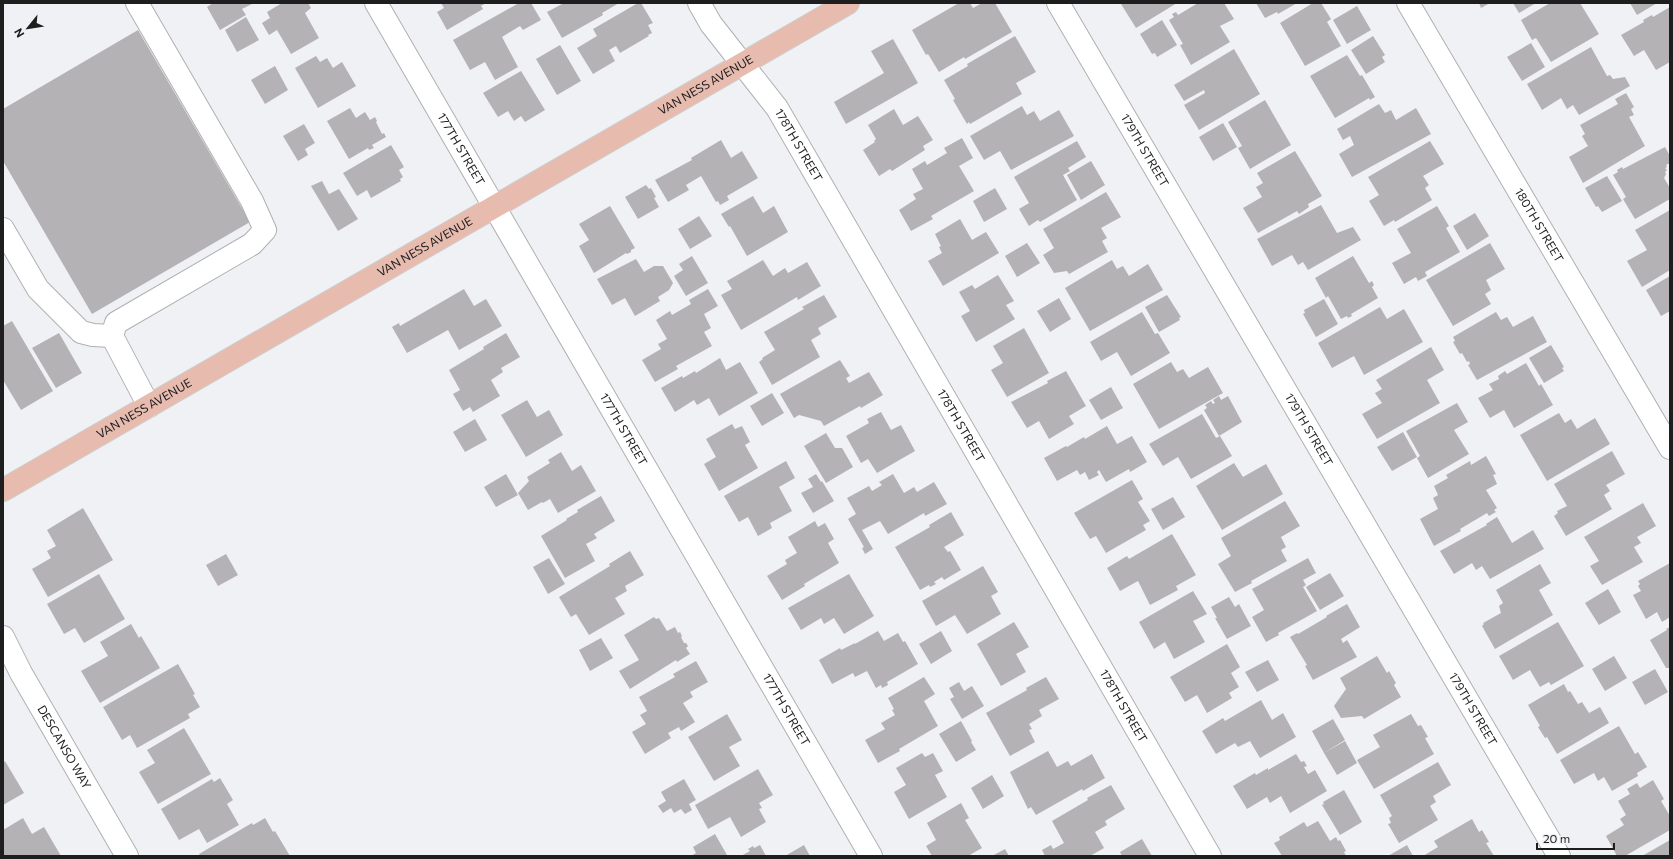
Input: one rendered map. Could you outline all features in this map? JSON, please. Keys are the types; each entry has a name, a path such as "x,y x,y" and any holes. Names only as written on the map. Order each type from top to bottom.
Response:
{"main road":[{"name":"VAN NESS AVENUE","path":"3,490 848,3"}],"street":[{"path":"137,3 252,201 265,230 252,244 116,323 112,336 149,406"},
{"name":"177TH STREET","path":"376,3 871,856"},
{"name":"178TH STREET","path":"699,3 711,24 777,108 1210,856"},
{"name":"179TH STREET","path":"1058,3 1559,856"},
{"name":"180TH STREET","path":"1408,3 1670,448"},
{"path":"3,229 38,289 81,332 92,335 112,336"},
{"name":"DESCANSO WAY","path":"3,637 21,673 127,856"}],"building":[{"path":"213,3 254,3 242,9 246,15 220,30 207,7"},
{"path":"282,3 308,3 311,8 305,13 319,38 291,54 277,30 269,35 262,23 270,18 267,12"},
{"path":"441,3 486,3 481,6 483,9 447,30 437,12 444,8"},
{"path":"519,3 531,3 541,20 523,30 520,26 502,37 518,67 495,80 485,62 470,70 453,40"},
{"path":"564,3 619,3 602,13 603,15 562,38 547,12"},
{"path":"638,3 641,3 653,23 648,25 652,33 620,53 616,46 609,50 615,61 593,74 577,48 597,36 593,29"},
{"path":"959,3 970,3 973,8 982,3 995,3 1012,32 939,72 928,54 926,55 912,30"},
{"path":"1177,3 1136,28 1121,4"},
{"path":"1198,3 1224,3 1234,19 1220,26 1230,42 1191,65 1180,45 1183,44 1169,20 1174,17 1172,14 1176,12 1178,15"},
{"path":"1256,3 1297,3 1278,14 1277,12 1265,18"},
{"path":"1313,3 1321,3 1331,19 1327,22 1341,46 1305,66 1280,23"},
{"path":"1479,3 1490,3 1481,8"},
{"path":"1513,3 1536,3 1519,13"},
{"path":"1550,3 1580,3 1599,34 1551,62 1536,38 1532,40 1521,20"},
{"path":"1630,3 1657,3 1637,15"},
{"path":"1357,6 1371,30 1347,44 1333,20"},
{"path":"1670,7 1670,62 1656,70 1644,50 1634,56 1621,35 1644,22 1643,20 1652,15 1653,17"},
{"path":"246,17 259,40 237,52 225,30"},
{"path":"1162,20 1177,45 1157,57 1155,53 1152,54 1140,34"},
{"path":"138,30 250,222 92,314 3,161 3,109"},
{"path":"1015,36 1036,72 1016,83 1022,94 970,124 969,122 967,124 953,100 955,99 944,80 968,66 967,64"},
{"path":"1373,36 1385,55 1382,57 1385,62 1366,74 1351,50"},
{"path":"893,39 918,83 846,124 834,102 884,73 871,51"},
{"path":"1531,43 1545,67 1522,81 1507,57"},
{"path":"560,45 581,81 557,95 536,59"},
{"path":"1591,47 1607,76 1610,75 1613,79 1625,77 1630,86 1579,115 1573,105 1567,109 1561,98 1542,110 1527,84"},
{"path":"1234,49 1260,94 1199,130 1184,105 1205,93 1204,90 1184,101 1174,85"},
{"path":"1347,55 1360,76 1362,75 1375,97 1370,100 1369,98 1335,118 1310,76"},
{"path":"316,56 320,62 327,58 333,68 342,62 356,86 318,108 295,68"},
{"path":"275,66 288,90 265,104 251,80"},
{"path":"521,71 545,110 525,122 521,116 514,121 508,111 498,117 483,93"},
{"path":"1626,93 1634,107 1631,109 1634,115 1629,117 1645,146 1583,183 1569,157 1588,146 1582,136 1585,134 1580,125 1618,104 1615,99"},
{"path":"1265,100 1291,145 1250,169 1238,148 1242,146 1228,122"},
{"path":"1379,104 1385,113 1391,110 1396,120 1416,108 1431,134 1352,177 1339,154 1354,145 1350,136 1343,140 1337,129"},
{"path":"1022,106 1027,115 1034,111 1040,121 1059,110 1074,136 1011,170 1000,151 984,160 970,136"},
{"path":"350,108 356,118 365,112 370,120 375,117 382,134 384,133 386,137 372,145 374,148 369,150 368,148 349,159 327,121"},
{"path":"894,109 903,125 918,116 933,140 923,146 925,150 892,171 890,169 879,176 863,150 875,142 874,141 876,139 868,125"},
{"path":"1223,123 1237,147 1213,161 1199,137"},
{"path":"304,124 315,143 305,149 308,155 298,161 283,136"},
{"path":"962,138 973,158 959,166 974,191 931,216 933,219 911,231 899,210 916,199 913,194 923,189 912,169 925,161 927,165 947,153 944,148"},
{"path":"721,140 731,158 742,151 758,178 727,196 729,200 720,205 718,201 716,202 701,176 686,185 689,190 668,202 655,180 692,160 691,158"},
{"path":"1077,141 1086,157 1068,168 1070,171 1063,175 1077,200 1040,222 1038,220 1029,226 1019,209 1029,203 1014,177"},
{"path":"1430,141 1444,164 1423,176 1429,185 1425,188 1432,200 1395,222 1394,220 1384,226 1369,201 1379,195 1368,177"},
{"path":"391,145 404,167 399,170 403,177 400,179 401,181 371,198 367,190 357,196 343,173"},
{"path":"1665,147 1670,156 1670,163 1666,165 1667,167 1665,168 1667,170 1664,178 1670,188 1670,199 1635,219 1623,199 1626,197 1613,175 1622,167 1623,169"},
{"path":"1295,151 1322,196 1308,204 1309,207 1299,214 1297,211 1258,233 1243,208 1262,197 1256,187 1263,183 1257,173"},
{"path":"1091,161 1105,185 1081,200 1067,175"},
{"path":"1607,176 1622,201 1602,212 1598,206 1596,207 1585,188"},
{"path":"322,181 329,194 339,189 358,219 338,231 311,186"},
{"path":"646,185 649,189 651,188 659,207 638,219 625,197"},
{"path":"995,188 1007,209 984,222 973,201"},
{"path":"1106,192 1121,217 1101,228 1107,238 1102,241 1108,252 1069,274 1067,271 1054,273 1043,255 1054,248 1043,229"},
{"path":"753,196 763,213 774,206 788,232 747,256 730,226 729,227 721,214"},
{"path":"1321,205 1337,233 1353,227 1361,240 1308,270 1303,262 1298,265 1292,255 1272,266 1257,239"},
{"path":"610,206 635,248 631,250 631,252 626,253 594,273 579,246 589,240 579,224"},
{"path":"1437,206 1449,226 1446,228 1460,252 1425,272 1427,276 1418,281 1416,277 1404,284 1392,263 1411,253 1397,229"},
{"path":"1670,210 1670,270 1642,287 1627,261 1647,250 1635,230"},
{"path":"1475,213 1489,236 1467,250 1453,226"},
{"path":"699,216 712,236 690,249 678,229"},
{"path":"960,219 972,240 986,232 999,253 943,286 928,261 942,253 939,247 941,246 935,234"},
{"path":"1027,243 1040,263 1017,277 1005,256"},
{"path":"1490,243 1505,269 1486,280 1491,290 1485,294 1491,304 1453,326 1426,280"},
{"path":"692,256 708,283 686,296 674,276 683,270 679,264"},
{"path":"1353,256 1369,283 1372,281 1374,285 1372,287 1378,298 1351,314 1352,316 1348,318 1347,316 1341,319 1328,296 1326,298 1315,278"},
{"path":"636,259 644,272 654,266 663,266 673,283 669,290 658,297 660,301 635,316 625,298 612,305 597,279"},
{"path":"763,260 773,276 785,268 788,273 807,262 821,286 798,300 797,297 741,330 721,295 732,289 727,281"},
{"path":"1112,260 1117,269 1123,266 1129,276 1148,264 1163,290 1090,331 1065,288"},
{"path":"998,275 1014,301 1006,305 1015,319 976,342 961,316 970,311 959,292 972,285 975,289"},
{"path":"1670,276 1670,311 1661,316 1646,290"},
{"path":"464,289 474,306 486,299 502,326 459,350 448,330 407,353 392,327 399,323 400,326"},
{"path":"708,289 718,306 704,314 711,328 704,332 712,346 676,366 678,369 655,382 642,360 661,349 658,344 667,339 656,320 670,311 672,315 691,304 689,300"},
{"path":"824,295 837,317 818,328 821,334 811,340 820,357 772,385 759,362 763,359 762,358 775,350 764,332 804,309 802,307"},
{"path":"1167,295 1181,317 1179,318 1180,320 1159,332 1145,307"},
{"path":"1059,298 1071,319 1050,332 1037,311"},
{"path":"1324,299 1338,324 1316,337 1303,314 1305,313 1304,310"},
{"path":"1380,307 1387,319 1404,309 1423,342 1364,375 1354,356 1332,368 1318,343"},
{"path":"1142,312 1155,334 1158,333 1170,353 1131,376 1117,352 1101,361 1090,342"},
{"path":"1496,312 1501,320 1507,317 1513,327 1533,316 1547,342 1477,380 1468,365 1470,364 1469,361 1467,362 1462,353 1460,354 1453,342 1455,341 1453,337"},
{"path":"12,321 53,391 21,410 3,380 3,326"},
{"path":"1024,328 1049,373 1007,397 991,370 1003,363 993,346"},
{"path":"59,333 82,373 56,388 32,348"},
{"path":"506,333 520,357 501,368 503,372 491,380 500,396 473,412 470,407 463,411 453,394 460,390 449,370 484,349 483,347"},
{"path":"1551,345 1564,367 1562,368 1564,371 1544,383 1529,358"},
{"path":"1431,347 1444,370 1427,380 1440,403 1377,439 1362,414 1382,403 1375,393 1382,389 1376,380"},
{"path":"720,358 726,370 740,362 758,393 719,416 709,398 697,405 694,400 675,412 661,388 682,376 683,378 695,371 696,373"},
{"path":"840,360 850,376 846,378 849,383 869,372 883,395 861,408 860,406 824,426 821,421 799,415 794,418 780,394"},
{"path":"1171,362 1177,372 1183,369 1189,378 1208,367 1223,393 1159,429 1133,384"},
{"path":"1526,363 1539,386 1541,384 1553,405 1514,428 1504,410 1490,418 1478,398 1493,390 1489,384 1499,379 1498,376 1505,371 1507,374"},
{"path":"1066,371 1086,406 1069,416 1074,424 1049,439 1039,421 1027,428 1011,402 1048,383 1047,381"},
{"path":"1111,387 1123,408 1101,420 1089,400"},
{"path":"772,393 784,413 762,426 750,406"},
{"path":"1219,396 1221,400 1228,396 1242,422 1219,436 1204,410 1207,408 1205,405 1211,401 1213,404 1215,403 1213,400"},
{"path":"527,400 537,417 549,410 563,435 526,457 501,415"},
{"path":"1457,403 1468,422 1454,430 1469,454 1428,478 1417,458 1420,456 1406,431"},
{"path":"881,412 891,430 901,425 915,451 877,473 868,459 861,463 846,436 869,423 867,419"},
{"path":"1559,413 1565,423 1571,419 1577,429 1595,418 1610,444 1547,481 1520,435"},
{"path":"1202,414 1216,438 1220,436 1232,456 1191,479 1178,457 1163,466 1149,444"},
{"path":"475,419 487,440 465,452 453,432"},
{"path":"732,424 735,429 742,426 750,442 745,445 758,468 719,491 704,464 716,457 706,439"},
{"path":"1107,426 1117,444 1132,436 1147,462 1130,472 1129,469 1106,482 1099,470 1097,472 1099,475 1089,480 1085,472 1080,475 1077,470 1057,481 1044,458 1084,437 1085,439"},
{"path":"1403,432 1417,457 1392,471 1377,447"},
{"path":"826,433 835,448 842,448 853,467 826,483 804,446"},
{"path":"1612,451 1625,474 1606,485 1610,491 1604,495 1612,509 1566,536 1554,516 1558,513 1557,511 1567,506 1554,484"},
{"path":"561,452 572,471 581,465 596,491 558,513 550,499 528,510 518,493 529,481 527,477 550,463 548,460"},
{"path":"1486,456 1496,474 1493,475 1497,484 1486,490 1497,508 1494,510 1496,512 1489,516 1487,513 1460,529 1461,531 1434,546 1420,519 1438,509 1433,498 1438,495 1434,486 1448,478 1446,475 1470,461 1471,465"},
{"path":"786,461 795,478 779,487 792,511 770,523 772,528 758,536 748,517 739,522 724,496"},
{"path":"1234,463 1243,477 1266,464 1283,494 1222,530 1196,486"},
{"path":"506,474 518,495 496,507 484,487"},
{"path":"816,474 834,501 813,513 801,493 813,487 808,479"},
{"path":"893,474 904,493 914,487 917,492 934,482 947,504 925,516 924,513 888,534 880,521 862,530 873,549 865,554 862,548 864,547 848,519 856,514 847,498 869,486 872,491 882,485 879,482"},
{"path":"1132,480 1143,499 1138,502 1150,521 1143,525 1146,530 1106,553 1096,536 1090,539 1074,513"},
{"path":"601,496 615,521 594,534 597,538 586,544 595,561 565,578 541,536 567,520 566,519 578,512 577,510"},
{"path":"1173,497 1185,517 1163,530 1151,509"},
{"path":"1285,501 1300,526 1281,537 1286,547 1281,550 1287,561 1251,581 1252,583 1235,592 1218,564 1231,556 1221,538"},
{"path":"1643,503 1656,526 1637,537 1641,543 1634,547 1643,562 1602,585 1590,566 1599,561 1584,537"},
{"path":"83,508 113,560 48,597 32,569 51,558 47,551 56,546 47,530"},
{"path":"951,512 964,535 944,547 948,552 950,551 961,570 944,580 942,577 934,582 936,584 930,587 929,585 920,590 895,547 930,527 929,525"},
{"path":"1497,517 1512,543 1533,530 1544,549 1490,579 1482,566 1476,570 1472,563 1454,574 1440,551 1487,525 1486,524"},
{"path":"815,521 818,527 825,523 834,539 828,543 839,563 804,584 805,586 782,600 767,576 787,564 785,560 797,553 788,537"},
{"path":"1172,534 1196,575 1176,586 1178,590 1150,605 1138,581 1120,591 1107,568 1127,556 1129,559"},
{"path":"630,551 644,575 625,586 627,591 615,598 625,614 589,635 576,614 571,617 559,597 610,566 609,564"},
{"path":"226,554 238,575 218,586 206,565"},
{"path":"549,558 565,584 548,594 533,567"},
{"path":"1308,558 1316,573 1303,580 1306,585 1303,587 1317,611 1278,633 1279,635 1266,642 1252,617 1264,610 1252,589"},
{"path":"1670,563 1670,617 1662,622 1657,612 1646,619 1633,595 1641,591 1638,586 1640,584 1638,581"},
{"path":"1540,564 1551,583 1539,590 1553,615 1495,649 1482,626 1484,624 1483,623 1501,613 1499,606 1503,603 1496,590"},
{"path":"983,566 998,592 991,596 1001,614 967,634 955,615 936,626 922,601"},
{"path":"1330,573 1344,596 1320,610 1306,587"},
{"path":"99,574 125,619 84,643 75,628 64,634 47,604"},
{"path":"849,574 874,616 844,634 834,618 824,624 821,618 801,630 788,608"},
{"path":"1608,589 1621,612 1599,625 1585,603"},
{"path":"1193,591 1207,614 1193,621 1205,642 1174,659 1165,642 1154,649 1139,622"},
{"path":"1229,597 1235,607 1239,604 1251,626 1227,639 1215,618 1217,618 1211,607"},
{"path":"1347,604 1360,627 1341,639 1343,643 1347,640 1357,657 1313,680 1305,666 1307,665 1290,637 1297,633 1298,634"},
{"path":"654,617 656,619 659,618 667,631 675,627 678,633 680,632 684,643 688,646 686,648 690,654 677,662 676,660 630,689 619,671 639,660 624,635"},
{"path":"1014,622 1029,647 1016,654 1026,672 1001,686 977,644"},
{"path":"1558,622 1584,666 1551,685 1549,682 1540,687 1530,670 1513,680 1499,656"},
{"path":"131,624 139,638 141,636 160,668 100,703 81,671 108,656 100,642"},
{"path":"1670,627 1670,668 1666,668 1650,640"},
{"path":"878,631 884,641 898,633 903,642 905,641 918,664 887,682 888,685 882,688 881,685 876,688 867,671 855,677 853,673 832,684 819,660 840,648 841,650 855,644"},
{"path":"941,631 952,651 931,664 919,644"},
{"path":"601,638 613,658 590,671 579,650"},
{"path":"1227,644 1240,667 1231,673 1239,687 1229,693 1232,698 1207,713 1197,695 1185,702 1170,677"},
{"path":"1377,656 1387,673 1389,671 1396,683 1394,685 1401,697 1364,719 1362,716 1341,718 1334,706 1346,689 1340,678"},
{"path":"1614,656 1627,678 1605,691 1592,669"},
{"path":"1268,660 1279,680 1257,692 1245,672"},
{"path":"696,661 708,682 690,692 693,697 683,703 695,722 681,731 679,727 668,733 671,738 645,754 632,732 646,724 640,715 647,711 639,697 675,677 673,674"},
{"path":"178,664 195,694 193,695 200,707 188,714 190,718 137,748 130,735 122,740 103,707"},
{"path":"1655,669 1668,692 1645,705 1632,682"},
{"path":"924,677 935,694 924,701 938,726 899,749 900,751 878,763 865,740 885,729 881,723 895,715 892,710 894,709 888,698"},
{"path":"1046,677 1059,699 1039,710 1042,716 1029,724 1032,729 1029,730 1035,742 1010,756 986,713 1027,690 1026,688"},
{"path":"959,682 964,691 972,686 984,706 962,719 950,699 954,697 949,688"},
{"path":"1564,684 1568,692 1570,691 1578,704 1582,702 1589,713 1600,707 1609,723 1557,754 1547,737 1545,738 1538,727 1540,726 1528,705"},
{"path":"1261,700 1272,720 1283,713 1296,737 1260,758 1250,741 1238,747 1235,743 1216,754 1202,731 1223,718 1225,721"},
{"path":"727,714 742,740 729,747 740,766 714,781 688,737"},
{"path":"1411,714 1418,726 1421,725 1428,737 1425,738 1434,754 1374,789 1357,760 1380,747 1373,735"},
{"path":"1333,719 1345,740 1324,753 1312,731"},
{"path":"961,721 976,750 956,762 939,734"},
{"path":"1619,726 1635,754 1638,752 1647,767 1637,773 1638,776 1612,791 1604,777 1598,781 1594,773 1574,784 1560,760"},
{"path":"184,728 211,774 158,804 139,772 155,763 147,750"},
{"path":"1345,741 1357,763 1337,775 1324,753"},
{"path":"1048,751 1057,767 1068,761 1071,766 1092,754 1105,778 1036,815 1031,807 1028,809 1010,772"},
{"path":"922,753 925,757 933,753 943,771 935,775 947,797 909,819 894,792 906,785 896,768"},
{"path":"1296,754 1301,762 1304,761 1307,766 1304,767 1308,774 1315,770 1327,791 1290,813 1281,796 1270,803 1267,797 1247,809 1233,786 1255,773 1256,775 1268,768 1268,770"},
{"path":"5,761 24,793 3,805 3,763"},
{"path":"1438,762 1451,785 1433,796 1436,802 1430,806 1438,820 1399,843 1388,824 1391,823 1389,818 1392,816 1380,795"},
{"path":"758,769 773,795 759,803 762,808 759,809 766,822 741,837 730,817 708,829 695,805"},
{"path":"992,775 1004,796 983,809 971,788"},
{"path":"220,778 233,800 227,804 239,825 207,843 199,829 179,840 161,809 212,779 214,782"},
{"path":"684,779 696,800 689,804 692,810 685,814 681,809 674,813 671,808 663,813 658,806 666,801 661,792"},
{"path":"1653,780 1664,799 1661,801 1670,816 1670,830 1625,856 1617,856 1606,836 1624,825 1620,819 1626,815 1618,801 1630,794 1627,789 1637,783 1640,788"},
{"path":"1111,785 1125,809 1105,821 1107,825 1095,832 1104,848 1090,856 1045,856 1042,850 1051,845 1053,849 1064,843 1052,821 1088,800 1087,798"},
{"path":"1344,790 1362,822 1340,835 1322,805 1324,804 1323,802"},
{"path":"961,803 969,818 965,820 982,848 968,856 932,856 926,846 936,840 927,823"},
{"path":"23,818 32,834 44,827 61,856 3,856 3,830"},
{"path":"265,818 273,832 275,831 290,856 200,856 199,854 252,823 253,825"},
{"path":"1472,819 1479,832 1482,830 1489,842 1486,843 1494,856 1423,856 1438,847 1434,841"},
{"path":"1318,821 1330,841 1336,837 1338,841 1340,840 1346,851 1344,852 1346,856 1282,856 1274,843 1280,840 1279,837 1304,822 1307,827"},
{"path":"715,834 727,855 691,856 696,853 693,847"},
{"path":"1142,839 1152,856 1122,856 1120,852"},
{"path":"1670,840 1670,856 1642,856"},
{"path":"760,845 766,856 741,856 750,851 748,849 753,846 754,848"},
{"path":"804,845 810,856 785,856"},
{"path":"1407,845 1413,856 1388,856"},
{"path":"1005,849 1009,856 992,856"}]}
